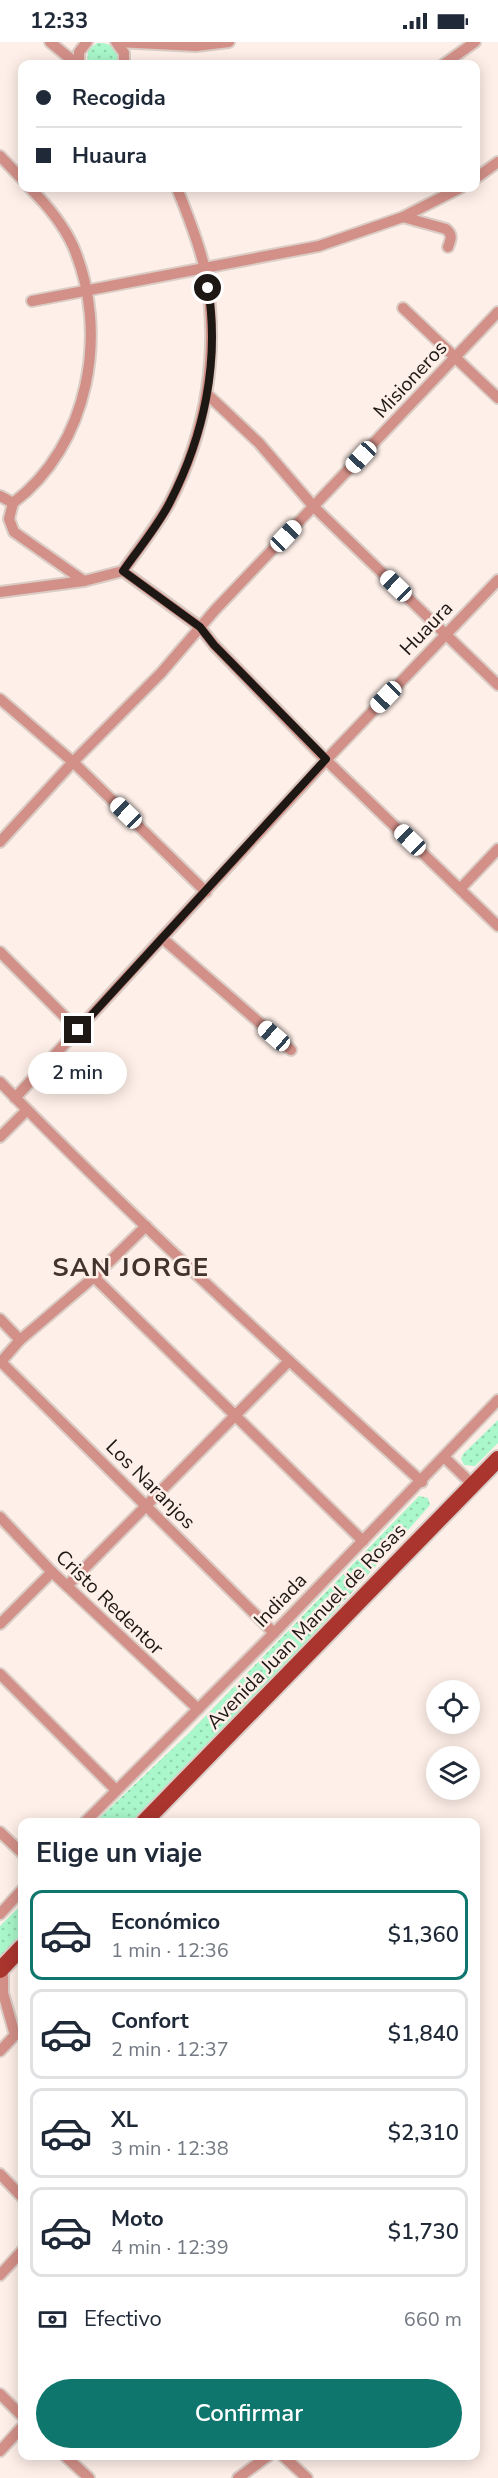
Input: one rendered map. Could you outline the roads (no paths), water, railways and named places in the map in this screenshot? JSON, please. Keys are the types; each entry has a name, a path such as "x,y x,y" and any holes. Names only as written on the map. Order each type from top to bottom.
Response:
{"main road":[{"name":"Avenida Juan Manuel de Rosas","path":"148,1818 498,1459"},
{"path":"1,1969 18,1951"}],"street":[{"path":"50,42 73,60"},
{"path":"79,60 80,52 87,42"},
{"path":"117,42 196,46 229,42"},
{"path":"117,42 124,53 124,60"},
{"path":"450,60 475,42"},
{"path":"124,53 132,44"},
{"path":"0,156 18,175"},
{"path":"480,175 498,162"},
{"path":"34,192 60,222 73,246 88,291 90,336 86,385 70,435 52,464 26,493 13,503 9,519 14,532 84,581"},
{"path":"0,592 84,581 123,571 169,503 192,452 208,395 211,307 204,268 178,192"},
{"path":"32,301 319,246 403,217 452,192"},
{"path":"403,217 446,229 451,238 448,247"},
{"path":"403,308 498,398"},
{"name":"Misioneros","path":"0,842 498,312"},
{"path":"208,395 259,443 314,507 498,685"},
{"path":"0,496 13,503"},
{"path":"123,571 200,627 214,645 326,759 498,926"},
{"name":"Huaura","path":"15,1098 326,759 498,580"},
{"path":"0,699 74,762 206,892"},
{"path":"460,889 498,849"},
{"path":"162,938 291,1050"},
{"path":"0,952 78,1030"},
{"path":"0,1083 289,1362 422,1482"},
{"path":"0,1137 27,1110"},
{"path":"1,1363 20,1340 94,1277 146,1226"},
{"path":"94,1277 363,1541"},
{"path":"0,1319 20,1340"},
{"path":"67,1586 289,1362"},
{"name":"Los Naranjos","path":"1,1363 274,1633"},
{"name":"Indiada","path":"89,1818 422,1482 498,1400"},
{"path":"444,1457 473,1485"},
{"name":"Cristo Redentor","path":"0,1517 52,1572 198,1709"},
{"path":"0,1624 52,1572"},
{"path":"0,1674 116,1790"},
{"path":"0,1832 18,1849"},
{"path":"0,1914 18,1894"},
{"path":"0,2051 15,2035 3,1993 1,1969"},
{"path":"0,2174 18,2193"},
{"path":"0,2275 18,2256"},
{"path":"0,2394 18,2412"},
{"path":"0,2451 18,2431"},
{"path":"69,2460 89,2478"},
{"path":"238,2478 263,2460"},
{"path":"287,2460 307,2478"}],"district":[{"name":"SAN JORGE","path":"131,1267"}]}
